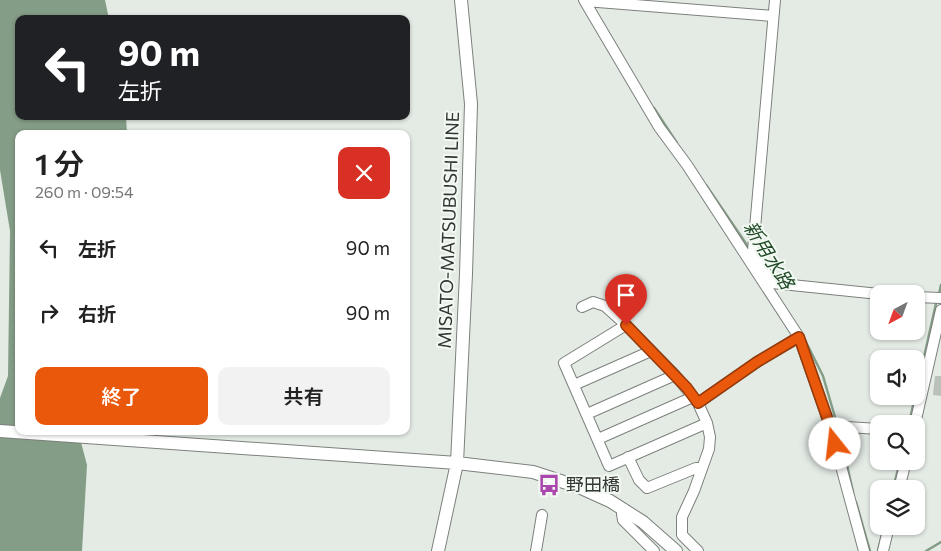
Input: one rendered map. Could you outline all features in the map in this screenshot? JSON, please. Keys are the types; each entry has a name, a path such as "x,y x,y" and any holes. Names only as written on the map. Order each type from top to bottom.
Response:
{"main road":[{"name":"MISATO-MATSUBUSHI LINE","path":"438,551 451,462 466,274 471,104 461,0"},
{"path":"0,431 15,432"},
{"path":"58,435 451,462 508,468 540,474 579,487 610,501 643,522 676,551"}],"street":[{"path":"585,0 773,16"},
{"path":"585,0 659,127 769,284"},
{"path":"775,0 753,250 769,284 799,337 830,426 864,551"},
{"path":"769,284 870,293"},
{"path":"925,297 941,298"},
{"path":"582,307 593,302 599,303 626,325 675,375 696,400 707,423 710,437 709,450 682,516 682,535 698,551"},
{"path":"916,415 941,310"},
{"path":"626,325 564,363 609,466 707,423"},
{"path":"598,439 696,400 799,337"},
{"path":"574,385 651,351"},
{"path":"587,414 675,375"},
{"path":"830,426 870,428"},
{"path":"628,457 639,480 647,488 696,468 702,468"},
{"path":"624,510 623,520 654,551"},
{"path":"536,551 542,516"},
{"path":"883,551 887,535"}],"shaded area":[{"path":"0,0 105,0 108,15 15,15 15,120 126,120 127,130 15,130 15,435 79,435 87,465 82,551 0,551 0,398 8,376 10,231 0,170"}],"building":[{"path":"935,376 941,376 941,396 933,395"}],"waterway":[{"name":"新用水路","path":"654,108 677,143"},
{"name":"新用水路","path":"706,185 749,248"},
{"path":"939,294 941,285"},
{"path":"925,353 937,299"},
{"name":"新用水路","path":"805,340 823,376 837,424"},
{"path":"911,415 913,405"},
{"name":"新用水路","path":"839,429 853,492"},
{"path":"895,480 898,470"},
{"name":"新用水路","path":"856,502 870,551"},
{"path":"878,551 882,535"},
{"path":"926,551 941,542"}],"place":[{"name":"野田橋","path":"549,485"}],"route":[{"path":"626,325 687,388 698,403 706,395 799,337 835,444"}]}
